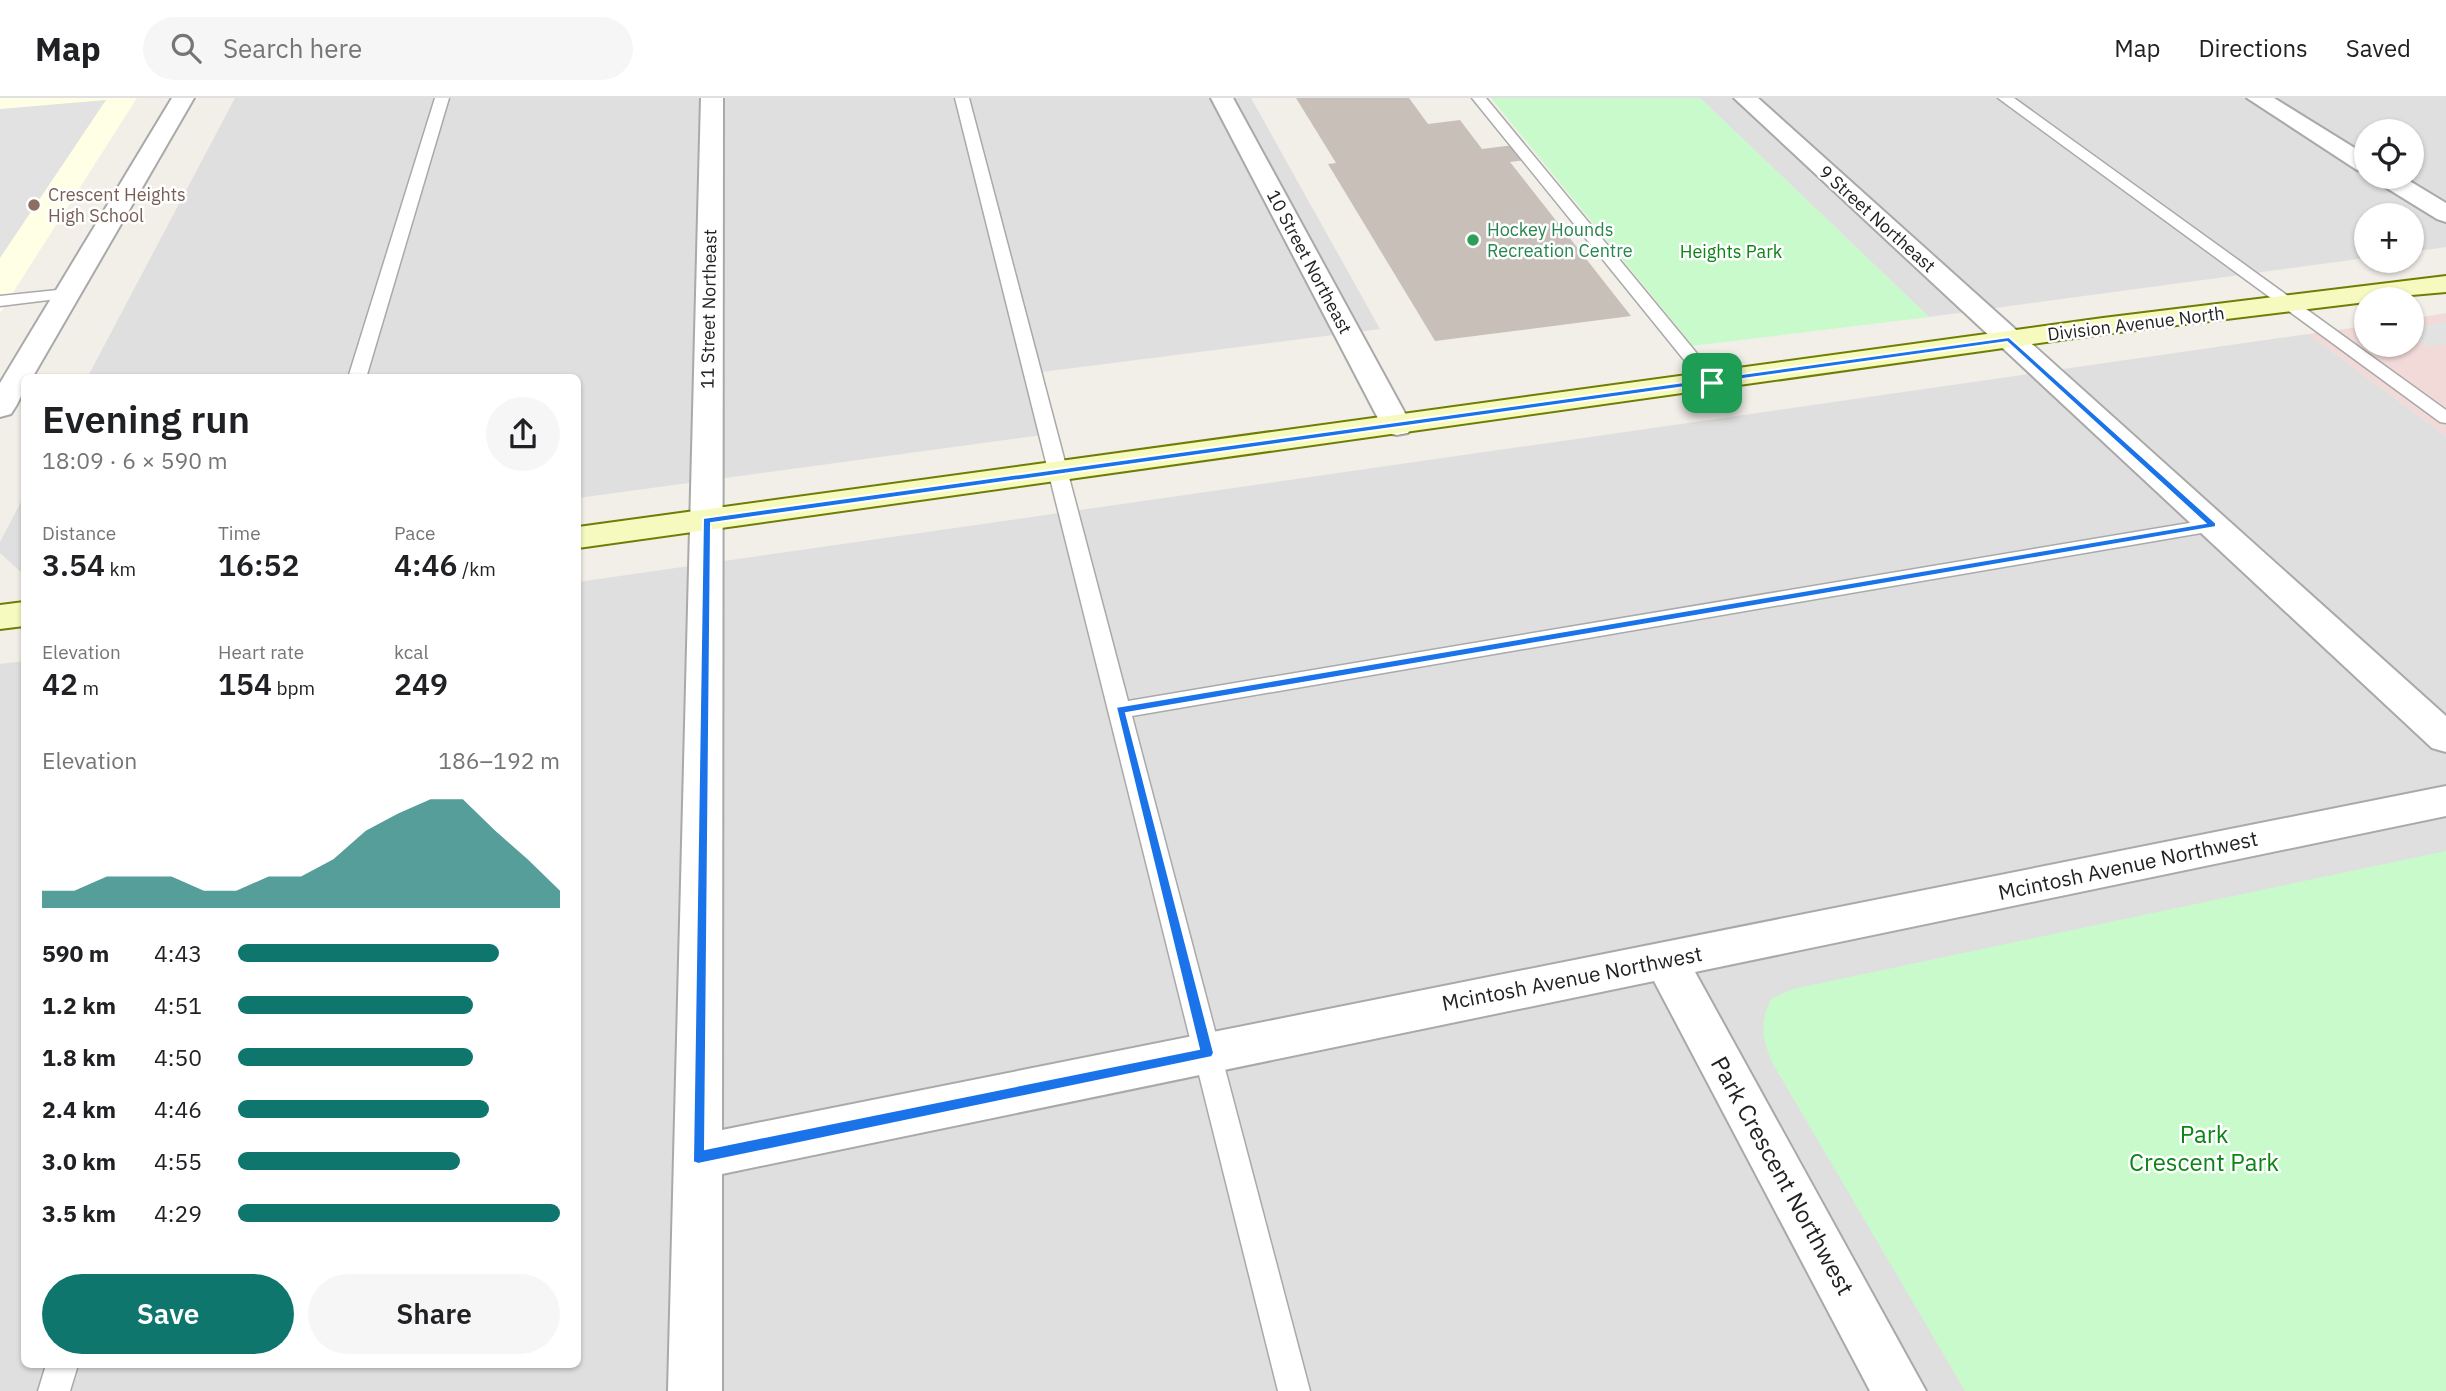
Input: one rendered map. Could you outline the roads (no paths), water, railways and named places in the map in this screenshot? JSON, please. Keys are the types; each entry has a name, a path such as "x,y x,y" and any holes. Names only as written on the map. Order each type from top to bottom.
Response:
{"main road":[{"name":"Division Avenue North","path":"581,538 2009,340 2446,284"},
{"path":"0,617 21,614"}],"street":[{"path":"0,408 183,98"},
{"name":"11 Street Northeast","path":"695,1391 712,98"},
{"name":"10 Street Northeast","path":"1222,98 1397,426"},
{"name":"9 Street Northeast","path":"1745,98 2446,738"},
{"path":"2258,98 2354,158"},
{"path":"2405,189 2446,214"},
{"name":"Mcintosh Avenue Northwest","path":"698,1157 2446,801"},
{"name":"Park Crescent Northwest","path":"1665,960 1899,1391"}],"lane":[{"path":"358,374 442,98"},
{"path":"962,98 1294,1391"},
{"path":"1479,98 1712,383"},
{"path":"2005,98 2446,418"},
{"path":"0,301 67,294"},
{"path":"1119,710 2213,525"},
{"path":"54,1391 61,1368"}],"place":[{"name":"Crescent Heights High School","path":"34,205"},
{"name":"Hockey Hounds Recreation Centre","path":"1473,240"}],"park label":[{"name":"Heights Park","path":"1731,252"},
{"name":"Park Crescent Park","path":"2204,1149"}]}
